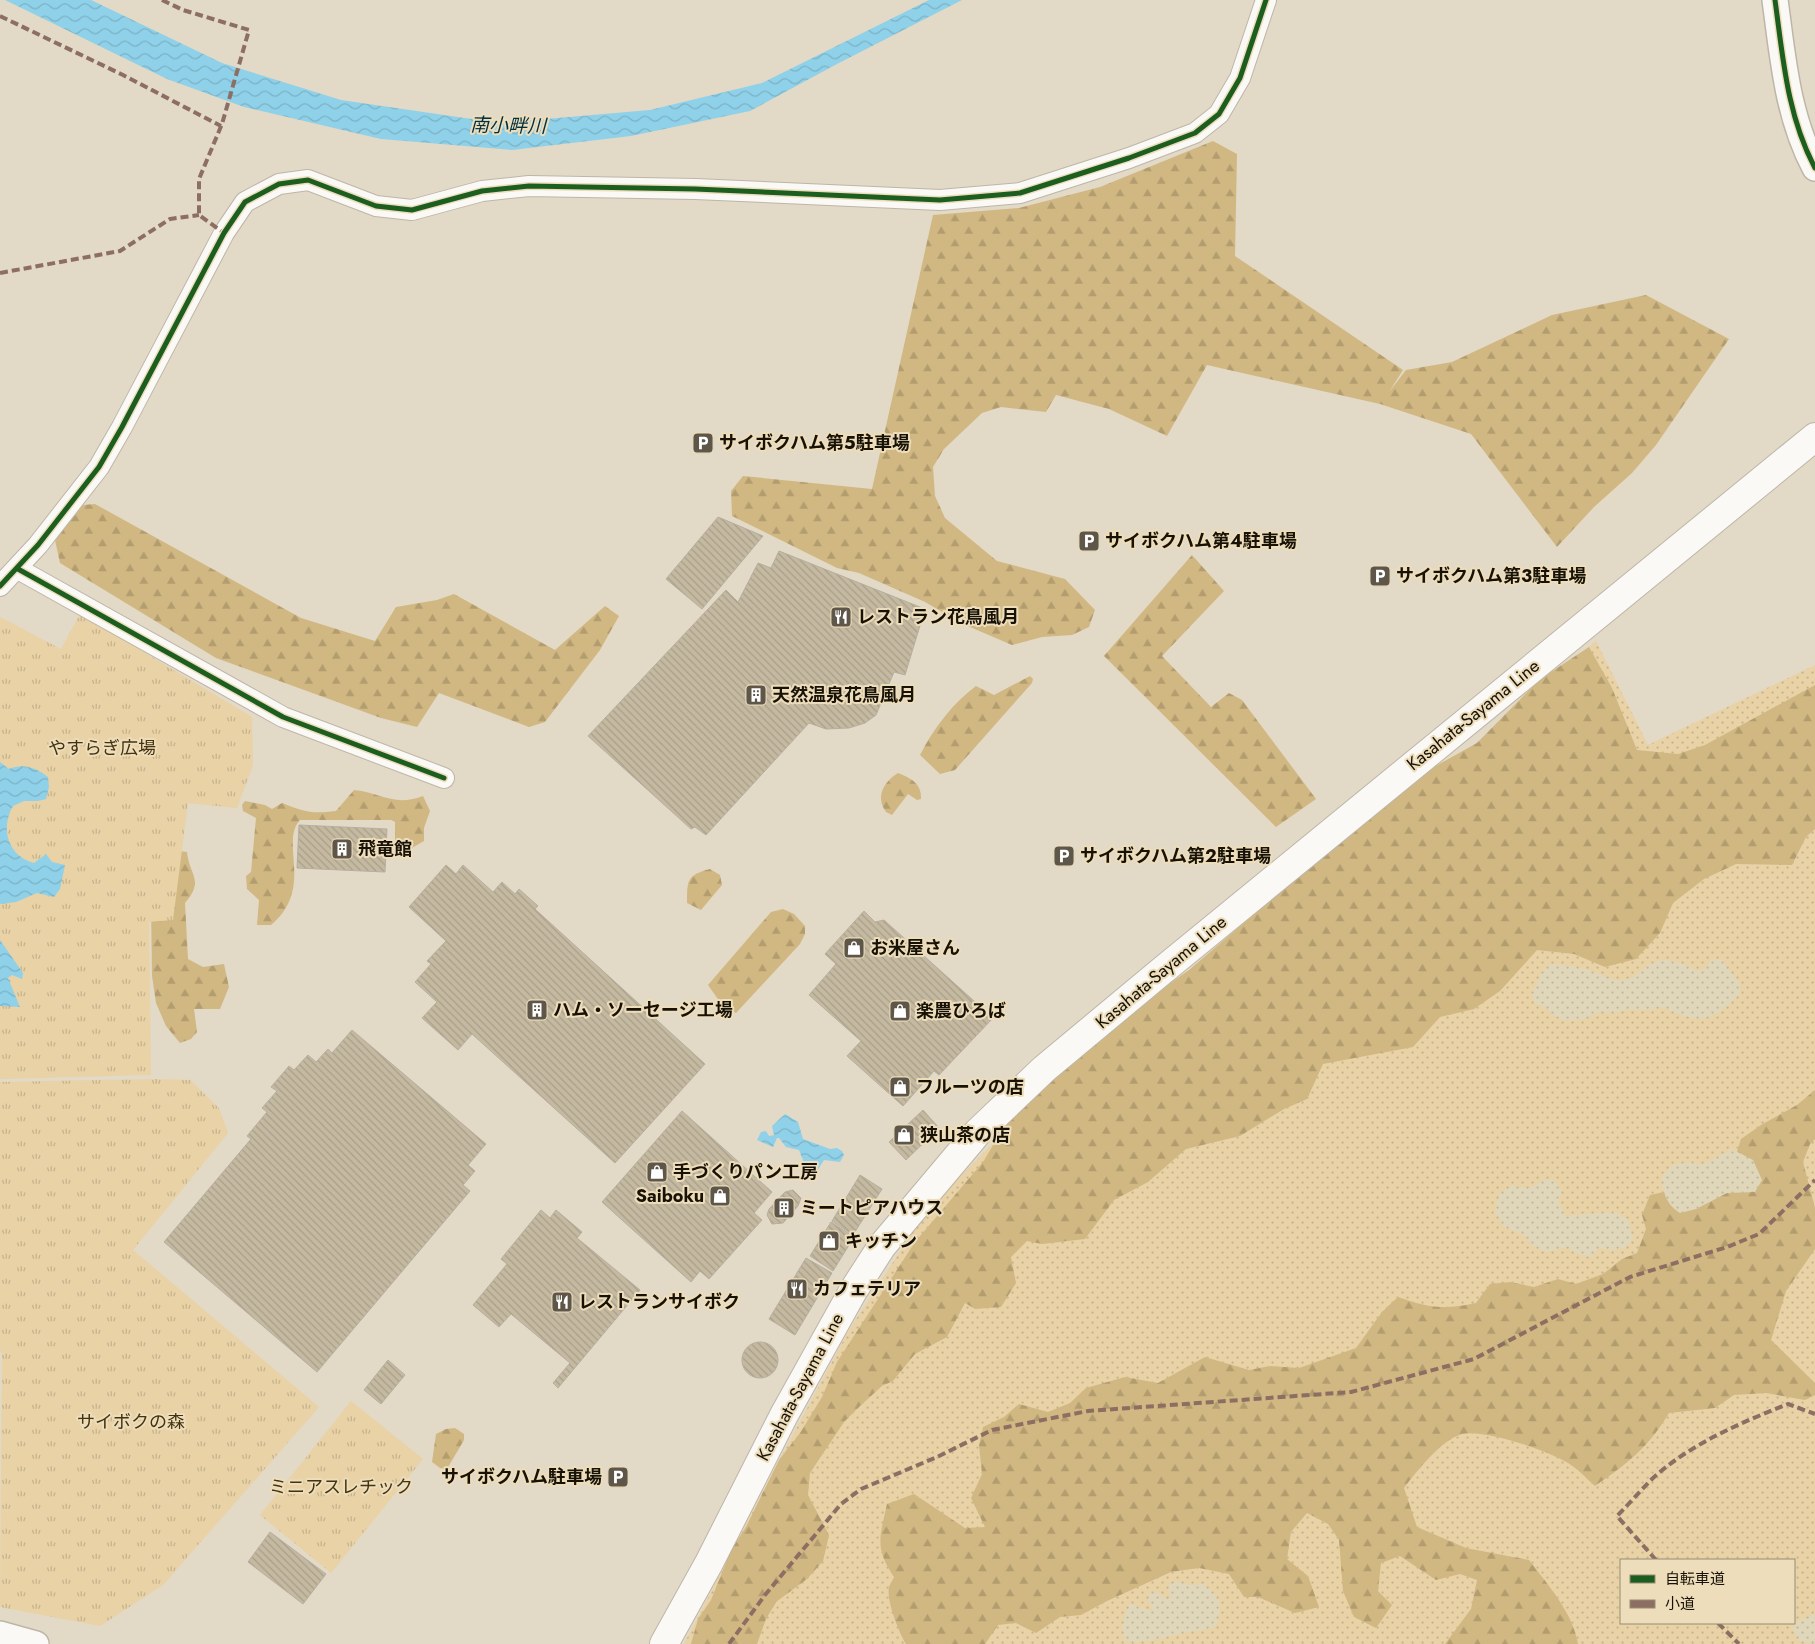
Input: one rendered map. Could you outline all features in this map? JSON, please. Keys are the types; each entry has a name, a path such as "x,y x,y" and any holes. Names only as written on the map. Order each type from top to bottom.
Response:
{"main road":[{"name":"Kasahata-Sayama Line","path":"664,1644 709,1563 784,1415 853,1290 882,1246 978,1132 1044,1069 1171,963 1815,437"}],"street":[{"path":"0,586 18,569 83,490 99,466 122,427 224,233 245,202 279,184 308,180 376,206 412,210 482,191 529,186 695,189 940,200 1020,193 1129,158 1195,133 1219,114 1240,78 1266,0"},
{"path":"1775,0 1795,122 1815,168"},
{"path":"18,569 283,717 444,778"},
{"path":"0,1634 36,1644"}],"green space":[{"path":"1213,141 1237,154 1235,256 1403,370 1389,392 1406,370 1452,362 1552,315 1646,295 1729,339 1656,445 1632,473 1594,507 1557,547 1471,434 1380,404 1207,365 1167,436 1109,409 1056,395 1046,412 1001,407 982,413 944,449 933,467 935,496 945,518 997,561 1065,579 1095,610 1089,627 1072,635 1042,637 1012,645 963,624 925,602 859,573 837,568 732,516 731,491 743,476 872,489 933,215 1019,208 1100,187"},
{"path":"95,504 301,618 375,641 396,607 437,600 454,594 555,650 605,606 619,616 600,650 545,722 529,727 439,693 417,727 381,718 216,658 60,563 55,540 83,505"},
{"path":"1192,555 1224,591 1162,656 1211,707 1229,693 1242,700 1316,799 1276,827 1104,656"},
{"name":"やすらぎ広場","path":"80,614 252,717 253,765 237,808 188,803 173,920 149,922 151,1075 0,1079 0,617 61,649"},
{"path":"1596,641 1648,745 1815,665 1815,1644 684,1644 849,1330 927,1210 1026,1110 1379,826"},
{"path":"1589,647 1612,688 1637,750 1678,754 1705,745 1815,685 1815,829 1806,837 1792,865 1736,864 1704,879 1673,903 1660,933 1636,959 1605,967 1574,954 1537,950 1500,991 1474,1009 1440,1017 1413,1047 1323,1064 1307,1099 1284,1109 1240,1136 1186,1149 1148,1182 1114,1200 1085,1239 1042,1244 1027,1241 1011,1257 1016,1283 1001,1307 975,1309 965,1303 947,1337 915,1354 893,1381 882,1386 844,1422 810,1473 808,1495 829,1535 823,1561 807,1579 776,1602 766,1619 757,1644 691,1644 698,1619 711,1600 731,1550 746,1527 779,1460 800,1433 822,1397 837,1362 915,1242 983,1162 1004,1127 1034,1093 1139,1005 1189,970 1324,854 1359,828 1391,797 1425,772 1477,743 1539,680"},
{"path":"1030,676 1033,679 1032,683 955,770 940,774 920,755 944,717 976,686 994,695"},
{"path":"898,773 915,782 920,789 921,799 917,800 908,794 892,815 886,812 881,795 885,785"},
{"path":"354,790 396,800 413,799 423,796 430,811 424,828 424,841 403,853 395,850 395,822 391,820 300,820 295,830 293,841 294,882 291,896 284,911 271,925 257,925 259,900 247,889 246,876 251,872 256,818 243,811 242,805 245,801 265,805 272,809 282,803 308,812 336,811"},
{"path":"171,850 187,852 195,883 191,895 185,903 188,959 203,967 224,964 229,987 220,1009 194,1009 197,1032 191,1039 180,1043 166,1026 156,1003 152,976 151,905"},
{"path":"710,869 720,875 722,885 701,910 687,903 688,884 693,876"},
{"path":"783,909 794,914 805,926 805,934 800,944 736,1013 722,1005 708,985 771,912"},
{"name":"サイボクの森","path":"190,1080 219,1108 228,1133 133,1250 319,1407 163,1585 100,1626 0,1607 2,1354 0,1350 0,1082"},
{"path":"1815,1090 1815,1139 1810,1144 1803,1162 1815,1208 1815,1249 1786,1291 1771,1340 1815,1383 1815,1395 1805,1400 1766,1393 1734,1395 1715,1408 1669,1413 1653,1436 1636,1454 1618,1470 1595,1486 1572,1465 1559,1458 1516,1442 1472,1433 1454,1437 1438,1449 1404,1488 1417,1527 1466,1548 1529,1560 1552,1589 1565,1610 1571,1621 1578,1644 1445,1644 1471,1609 1477,1580 1460,1574 1436,1580 1400,1556 1381,1563 1378,1591 1392,1605 1376,1628 1354,1617 1343,1591 1339,1540 1328,1524 1307,1513 1291,1532 1287,1559 1308,1576 1319,1607 1295,1613 1258,1597 1244,1597 1229,1574 1199,1568 1171,1572 1081,1615 1060,1617 1036,1633 1016,1623 998,1625 985,1644 906,1644 891,1608 889,1587 894,1577 883,1558 880,1542 887,1504 914,1494 965,1528 985,1527 971,1498 982,1474 979,1445 983,1427 1004,1417 1019,1404 1048,1412 1070,1403 1086,1388 1125,1377 1158,1383 1205,1357 1249,1370 1270,1366 1299,1368 1356,1348 1382,1312 1398,1297 1428,1306 1455,1307 1476,1303 1490,1284 1510,1282 1534,1287 1558,1279 1576,1284 1603,1274 1622,1259 1637,1253 1646,1229 1642,1215 1650,1195 1678,1189 1732,1168 1741,1139 1761,1125 1797,1105"},
{"name":"ミニアスレチック","path":"351,1401 423,1459 331,1573 260,1515"},
{"path":"455,1428 464,1434 464,1440 447,1469 440,1468 432,1462 436,1434 446,1429"}],"sand":[{"path":"1711,959 1722,960 1740,984 1740,994 1721,1011 1713,1016 1704,1018 1687,1017 1663,1007 1612,1013 1600,1011 1578,1020 1566,1020 1555,1016 1545,1007 1535,1004 1532,994 1543,971 1550,964 1582,968 1612,979 1625,980 1656,961 1668,960 1698,971 1707,967"},
{"path":"1732,1149 1753,1160 1762,1180 1755,1192 1727,1193 1696,1209 1680,1213 1671,1206 1664,1193 1662,1177 1672,1165 1692,1162 1702,1165"},
{"path":"1553,1179 1562,1191 1558,1202 1565,1216 1615,1212 1628,1220 1633,1238 1625,1248 1611,1250 1599,1248 1591,1257 1575,1253 1567,1247 1546,1252 1533,1246 1524,1235 1504,1227 1495,1212 1499,1194 1512,1186 1530,1188 1544,1180"},
{"path":"1175,1581 1191,1585 1203,1584 1214,1593 1220,1608 1215,1627 1160,1639 1125,1641 1123,1622 1130,1604 1153,1611 1148,1600 1150,1591 1158,1593 1167,1599 1171,1598 1168,1587"},
{"path":"1815,1614 1815,1644 1799,1641 1793,1630 1796,1622"}],"water":[{"name":"南小畔川","path":"5,0 91,0 222,63 341,100 499,123 650,110 762,83 929,0 962,0 750,111 631,136 512,150 381,139 244,107 167,79"},
{"path":"0,762 9,769 19,766 29,767 48,777 49,787 46,799 24,801 13,806 9,815 7,832 13,848 25,859 34,863 46,854 52,862 65,865 60,889 54,897 37,893 16,902 0,904"},
{"path":"0,940 23,973 22,979 12,975 8,978 20,1007 0,1006"},
{"path":"785,1114 798,1122 803,1139 830,1149 837,1148 842,1151 844,1155 840,1162 824,1160 817,1171 808,1173 799,1150 786,1147 779,1138 777,1138 773,1147 757,1140 761,1132 766,1131 769,1136 774,1135 772,1126"}],"building":[{"path":"718,517 763,536 702,609 666,579"},
{"name":"天然温泉花鳥風月","path":"779,551 925,609 905,675 894,672 876,715 865,723 849,728 826,729 809,723 706,835 695,827 691,829 588,736 726,590 738,602 758,563 771,568"},
{"name":"飛竜館","path":"299,825 387,829 385,872 297,868"},
{"name":"ハム・ソーセージ工場","path":"446,865 456,874 463,865 493,892 502,882 515,894 519,889 538,906 535,909 705,1064 615,1163 472,1034 458,1050 422,1018 437,1002 415,982 431,964 427,961 446,941 409,907"},
{"path":"864,911 875,922 884,920 993,1018 939,1075 934,1071 903,1106 847,1056 861,1041 809,995 836,964 825,954"},
{"path":"352,1030 486,1144 468,1165 475,1171 463,1185 470,1191 317,1372 164,1242 251,1139 247,1136 267,1112 262,1108 277,1091 271,1087 289,1066 294,1070 308,1055 316,1062 328,1049 332,1053"},
{"path":"923,1110 939,1128 906,1160 889,1142"},
{"path":"682,1111 772,1192 754,1213 762,1220 709,1279 700,1271 691,1282 602,1202"},
{"path":"860,1175 882,1189 853,1235 832,1221"},
{"name":"ミートピアハウス","path":"793,1190 801,1198 798,1206 783,1223 772,1224 767,1215 769,1209 785,1192"},
{"path":"541,1210 550,1218 556,1210 582,1232 577,1238 640,1290 558,1388 553,1383 570,1363 511,1314 499,1327 473,1305 507,1264 501,1259"},
{"path":"831,1222 854,1237 833,1271 810,1256"},
{"path":"806,1258 832,1273 795,1335 769,1319"},
{"path":"760,1342 773,1347 778,1360 773,1373 760,1378 747,1373 742,1360 747,1347"},
{"path":"388,1360 405,1375 381,1404 364,1390"},
{"path":"270,1532 326,1574 303,1604 248,1562"}],"marked path":[{"path":"162,0 183,10 249,30 222,124 199,179 199,215 224,233"},
{"path":"0,16 123,75 221,126"},
{"path":"0,273 120,251 170,219 199,215"},
{"path":"729,1644 765,1595 841,1504 861,1489 937,1457 992,1430 1088,1411 1351,1392 1474,1359 1630,1277 1727,1247 1759,1234 1815,1180"},
{"path":"1655,1559 1617,1516 1652,1479 1699,1445 1734,1427 1788,1404 1815,1414"},
{"path":"1719,1624 1739,1644"}],"cycle path":[{"path":"0,586 38,545 99,467 224,233 245,202 279,184 308,180 376,206 412,210 482,191 529,186 695,189 940,200 1020,193 1129,158 1195,133 1219,114 1240,78 1266,0"},
{"path":"1775,0 1792,107 1798,128 1815,168"},
{"path":"18,569 283,717 444,778"}],"place":[{"name":"サイボクハム第5駐車場","path":"703,443"},
{"name":"サイボクハム第4駐車場","path":"1089,541"},
{"name":"サイボクハム第3駐車場","path":"1380,576"},
{"name":"レストラン花鳥風月","path":"841,617"},
{"name":"天然温泉花鳥風月","path":"756,695"},
{"name":"飛竜館","path":"342,849"},
{"name":"サイボクハム第2駐車場","path":"1064,856"},
{"name":"お米屋さん","path":"854,948"},
{"name":"ハム・ソーセージ工場","path":"537,1010"},
{"name":"楽農ひろば","path":"900,1011"},
{"name":"フルーツの店","path":"900,1087"},
{"name":"狭山茶の店","path":"904,1135"},
{"name":"手づくりパン工房","path":"657,1172"},
{"name":"Saiboku","path":"720,1196"},
{"name":"ミートピアハウス","path":"784,1208"},
{"name":"キッチン","path":"829,1241"},
{"name":"カフェテリア","path":"797,1289"},
{"name":"レストランサイボク","path":"562,1302"},
{"name":"サイボクハム駐車場","path":"618,1477"}]}
